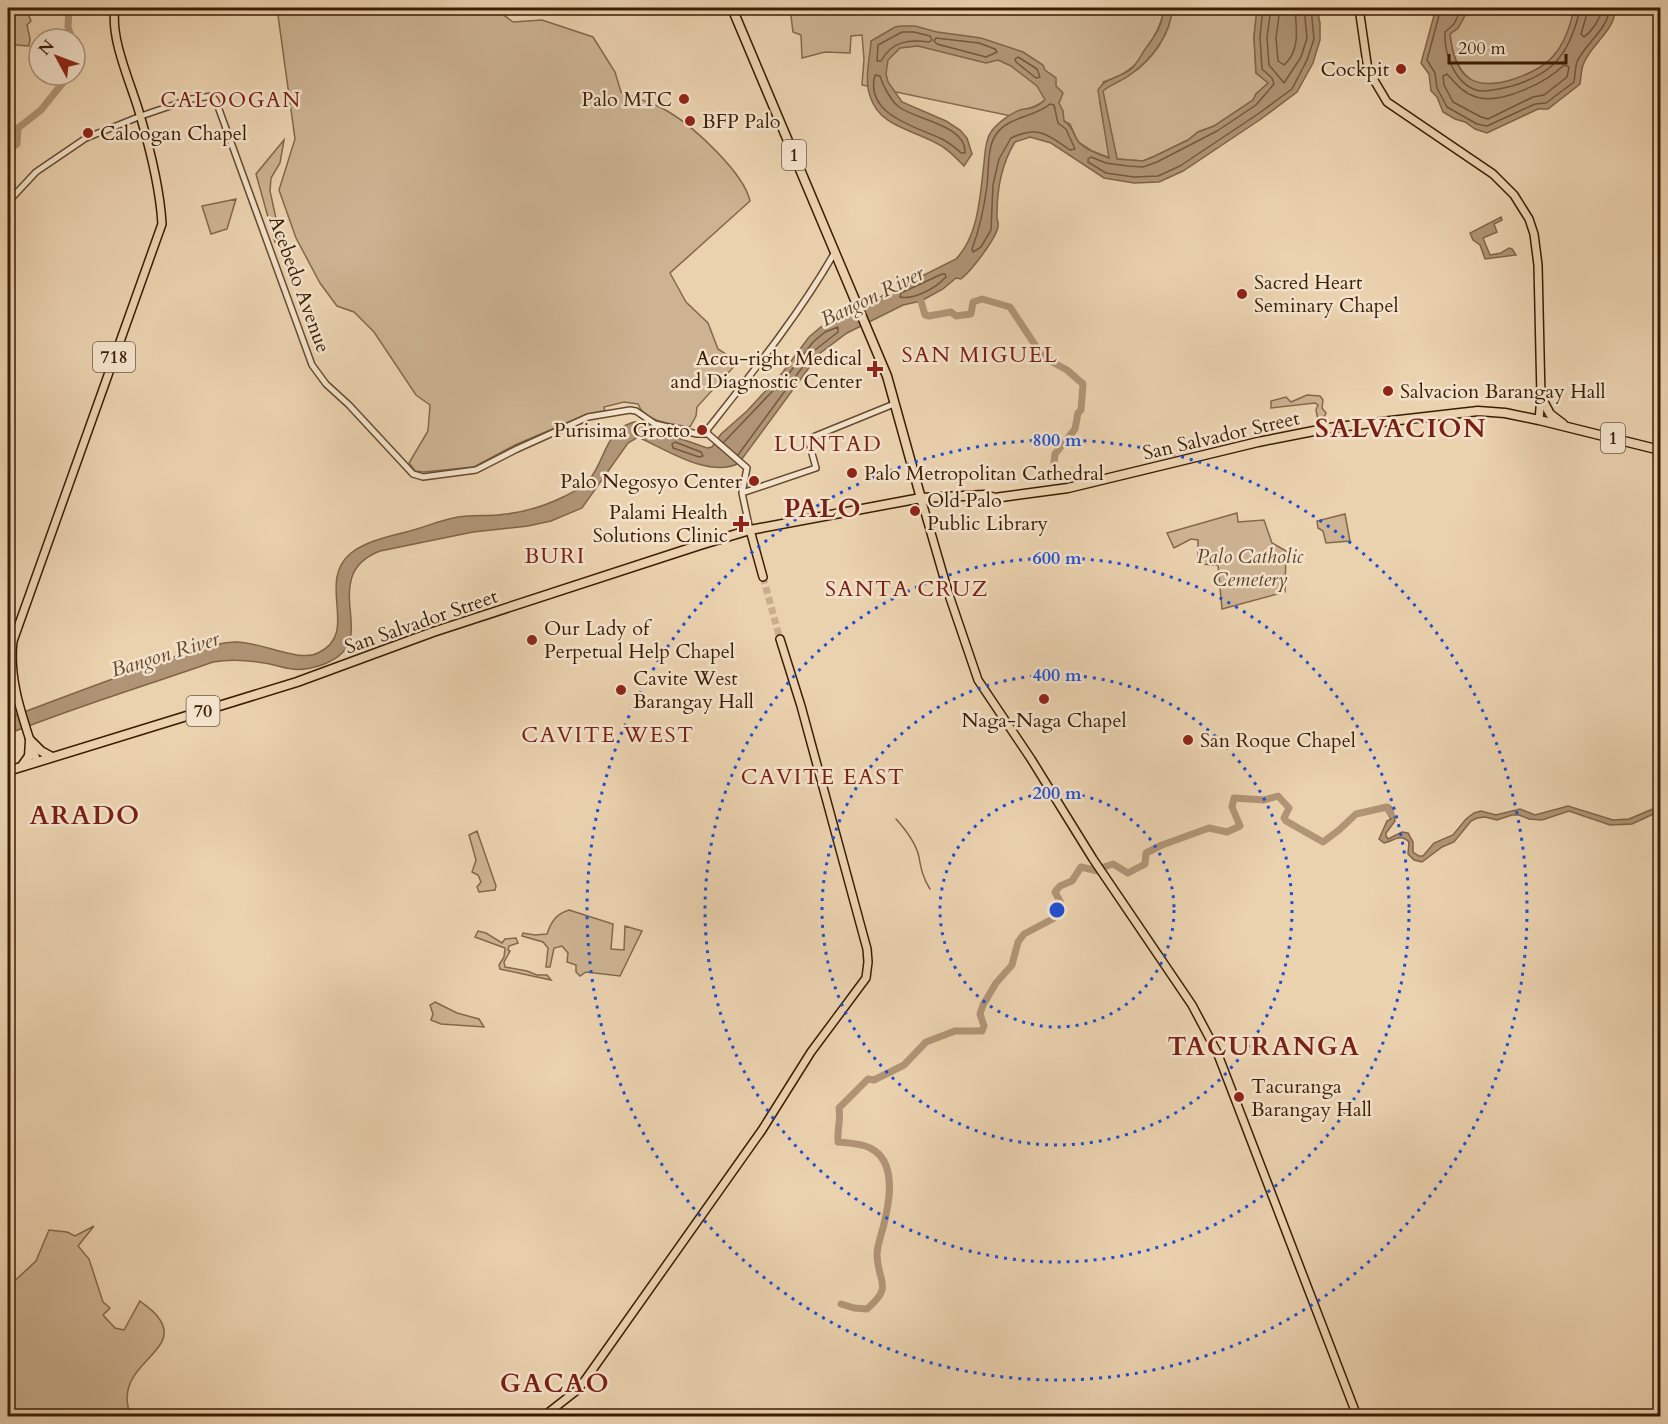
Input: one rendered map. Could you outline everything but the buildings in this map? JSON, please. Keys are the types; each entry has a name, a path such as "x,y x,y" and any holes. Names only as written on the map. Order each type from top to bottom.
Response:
{"highway":[{"name":"1","path":"732,8 886,376 919,500"},
{"path":"1541,397 1550,414 1566,426"},
{"path":"1534,419 1540,408"},
{"name":"San Salvador Street","path":"22,766 297,682 433,632 750,530 832,515 841,516 919,500 1032,494 1258,442 1343,426 1478,411 1505,413 1534,419"},
{"name":"1","path":"1534,419 1660,450"},
{"path":"29,737 41,751 52,757"},
{"path":"22,766 29,756 29,737"},
{"name":"70","path":"8,771 22,766"}],"main road":[{"name":"718","path":"37,762 13,680 11,660 13,641 162,224 160,197 141,116 115,33 116,8"},
{"path":"1359,8 1368,70 1387,102 1493,174 1514,195 1529,219 1534,234 1537,258 1540,408"},
{"path":"919,500 978,680 1192,1005 1217,1052 1357,1416"},
{"path":"750,530 763,578"},
{"path":"544,1416 584,1383 762,1130 811,1052 866,978 867,949 801,706 780,639"}],"street":[{"name":"Acebedo Avenue","path":"8,202 36,172 59,154 86,138 141,116 201,97 212,96 216,101 312,365 326,384 349,405 413,474 423,477 476,470 588,417 614,412 636,411 655,424 697,434 708,434"},
{"path":"750,530 742,493 748,469 708,434 707,430 819,281 835,252"},
{"path":"742,493 816,468 808,439 894,404"}],"green space":[{"path":"8,8 26,8 31,21 27,25 27,46 17,45 8,40"},
{"path":"277,8 494,8 513,22 542,20 593,37 615,72 621,92 669,112 717,152 738,177 750,201 670,273 686,302 708,323 718,349 738,362 697,407 696,416 690,427 653,419 638,404 624,402 604,407 605,411 588,414 515,445 474,467 415,471 409,463 428,431 430,405 416,395 374,332 354,312 337,306 320,283 296,238 279,190 295,139"},
{"path":"790,8 843,8 843,14 850,15 850,8 1164,8 1164,10 1158,30 1139,60 1122,74 1103,82 1100,103 1110,158 1078,142 1070,124 1064,121 1045,100 1011,116 862,85 864,59 862,35 851,36 850,53 825,52 802,58 801,35 793,32"},
{"path":"1172,8 1257,8 1254,37 1256,73 1269,83 1256,94 1253,100 1188,140 1143,161 1117,159 1102,91 1131,74 1153,54 1164,37"},
{"path":"1469,8 1573,8 1567,36 1562,47 1552,58 1542,66 1517,78 1491,84 1479,83 1465,75 1454,53 1450,34 1458,28"},
{"path":"284,140 280,163 271,178 270,191 280,237 275,242 256,174"},
{"path":"236,199 227,229 211,234 202,206"},
{"path":"1307,395 1320,396 1323,400 1322,408 1326,413 1323,419 1318,420 1316,410 1318,405 1315,403 1271,408 1271,401 1286,397 1291,402"},
{"name":"Palo Catholic Cemetery","path":"1237,513 1238,522 1264,520 1272,543 1286,551 1285,592 1222,609 1218,565 1198,564 1198,540 1191,539 1174,548 1167,533"},
{"path":"1345,514 1350,541 1326,543 1317,521"},
{"path":"477,831 496,886 495,890 479,892 477,887 481,882 478,875 472,872 476,860 469,835"},
{"path":"569,910 613,924 611,949 624,950 625,926 642,931 620,976 586,972 580,976 576,972 576,965 567,962 568,953 562,946 554,948 550,967 546,967 548,948 543,942 522,936 523,933 547,934 555,919"},
{"path":"478,931 502,943 505,939 516,938 518,943 509,946 510,951 504,962 505,967 537,975 547,975 551,980 500,969 499,965 504,957 505,948 475,937"},
{"path":"435,1002 457,1013 479,1019 484,1027 441,1024 431,1020 433,1014 430,1005"},
{"path":"94,1226 78,1246 89,1259 103,1302 110,1308 103,1315 115,1328 124,1330 140,1301 158,1317 164,1329 162,1340 156,1350 137,1371 130,1384 127,1398 131,1416 8,1416 8,1287 36,1261 49,1230 67,1232 75,1236"}],"water":[{"path":"1164,8 1172,8 1171,18 1159,45 1131,74 1103,91 1117,159 1143,161 1155,156 1188,140 1198,132 1214,126 1253,100 1268,83 1256,73 1254,37 1257,8 1317,8 1320,40 1313,63 1297,92 1183,171 1159,182 1134,183 1104,178 1051,143 1030,137 1015,142 999,186 996,233 971,269 961,279 956,278 943,289 921,301 903,305 847,333 819,354 739,463 727,467 701,465 674,455 638,437 628,443 582,508 551,521 528,526 473,532 380,551 363,561 354,573 350,586 349,642 343,652 326,663 312,668 298,669 245,661 213,662 8,734 8,718 200,648 235,642 290,654 318,653 330,644 336,633 337,578 341,565 351,553 377,540 451,518 515,513 555,501 587,483 616,433 631,423 646,423 669,435 707,448 712,447 721,434 747,411 783,372 809,337 821,327 956,259 964,249 974,227 989,135 1008,116 1036,106 1045,100 1037,86 1011,66 998,60 986,63 918,46 900,48 888,60 886,74 888,82 902,102 946,121 960,130 967,138 972,154 964,166 943,147 901,128 882,116 875,107 867,83 871,41 895,27 915,26 937,32 981,38 1023,52 1043,65 1045,70 1056,78 1056,86 1063,93 1059,103 1064,121 1071,127 1078,141 1088,149 1109,158 1098,90 1104,83 1126,73 1135,65 1157,31 1162,21"},
{"path":"1436,8 1469,8 1458,28 1450,34 1452,48 1460,69 1475,81 1485,84 1511,80 1547,63 1564,40 1571,22 1573,8 1615,8 1607,31 1586,57 1580,84 1548,109 1538,109 1487,133 1443,112 1437,97 1431,91 1429,74 1421,63"},
{"path":"1501,217 1502,220 1494,224 1497,232 1483,238 1490,255 1501,253 1509,248 1516,255 1485,259 1480,245 1473,240 1470,233"},
{"path":"1389,805 1395,821 1386,836 1388,839 1402,832 1408,833 1413,842 1413,852 1419,856 1423,856 1434,843 1453,835 1466,819 1481,811 1496,815 1520,809 1535,815 1568,806 1613,820 1629,819 1660,806 1660,811 1632,824 1610,825 1569,811 1542,820 1519,815 1497,820 1477,818 1471,821 1454,842 1442,847 1422,862 1414,860 1408,854 1409,842 1406,839 1400,838 1384,843 1379,839 1387,821 1391,819 1385,809"}],"waterway":[{"path":"68,27 69,8"},
{"path":"8,151 17,144 18,128 41,110 59,87"},
{"path":"921,301 925,315 929,316 951,312 956,316 971,314 973,302 982,299 1010,307 1043,357 1067,370 1083,384 1081,410 1078,413 1075,429 1055,454 1053,472"},
{"path":"1104,867 1113,864 1128,873 1145,864 1146,853 1162,845 1209,828 1227,832 1240,826 1232,807 1234,798 1264,800 1278,796 1289,808 1284,818 1286,821 1323,842 1356,814 1387,807 1391,814"},
{"path":"896,819 915,847 930,889"},
{"path":"841,1304 867,1309 880,1295 882,1284 877,1251 888,1204 889,1182 888,1171 879,1154 863,1145 838,1142 839,1108 868,1079 874,1080 904,1065 926,1042 955,1031 982,1031 984,1026 980,1014 983,1005 996,983 1012,965 1018,942 1024,934 1062,914 1063,907 1055,892 1060,886 1072,881 1081,867 1098,871"}],"tunnel":[{"path":"763,577 780,639"}],"place":[{"name":"Cockpit","path":"1401,69"},
{"name":"Palo MTC","path":"684,99"},
{"name":"BFP Palo","path":"690,121"},
{"name":"Caloogan Chapel","path":"88,133"},
{"name":"Sacred Heart Seminary Chapel","path":"1242,294"},
{"name":"Accu-right Medical and Diagnostic Center","path":"875,369"},
{"name":"Salvacion Barangay Hall","path":"1388,391"},
{"name":"Purisima Grotto","path":"702,430"},
{"name":"Palo Metropolitan Cathedral","path":"852,473"},
{"name":"Palo Negosyo Center","path":"754,481"},
{"name":"Old Palo Public Library","path":"915,511"},
{"name":"Palami Health Solutions Clinic","path":"741,524"},
{"name":"Our Lady of Perpetual Help Chapel","path":"532,640"},
{"name":"Cavite West Barangay Hall","path":"621,690"},
{"name":"Naga-Naga Chapel","path":"1044,699"},
{"name":"San Roque Chapel","path":"1188,740"},
{"name":"Tacuranga Barangay Hall","path":"1239,1097"}],"district":[{"name":"CALOOGAN","path":"231,100"},
{"name":"SAN MIGUEL","path":"980,354"},
{"name":"SALVACION","path":"1401,428"},
{"name":"LUNTAD","path":"828,443"},
{"name":"PALO","path":"823,508"},
{"name":"BURI","path":"555,555"},
{"name":"SANTA CRUZ","path":"907,588"},
{"name":"CAVITE WEST","path":"608,734"},
{"name":"CAVITE EAST","path":"823,776"},
{"name":"ARADO","path":"85,815"},
{"name":"TACURANGA","path":"1264,1046"},
{"name":"GACAO","path":"555,1383"}],"water label":[{"name":"Bangon River","path":"872,296"},
{"name":"Bangon River","path":"165,654"}]}
